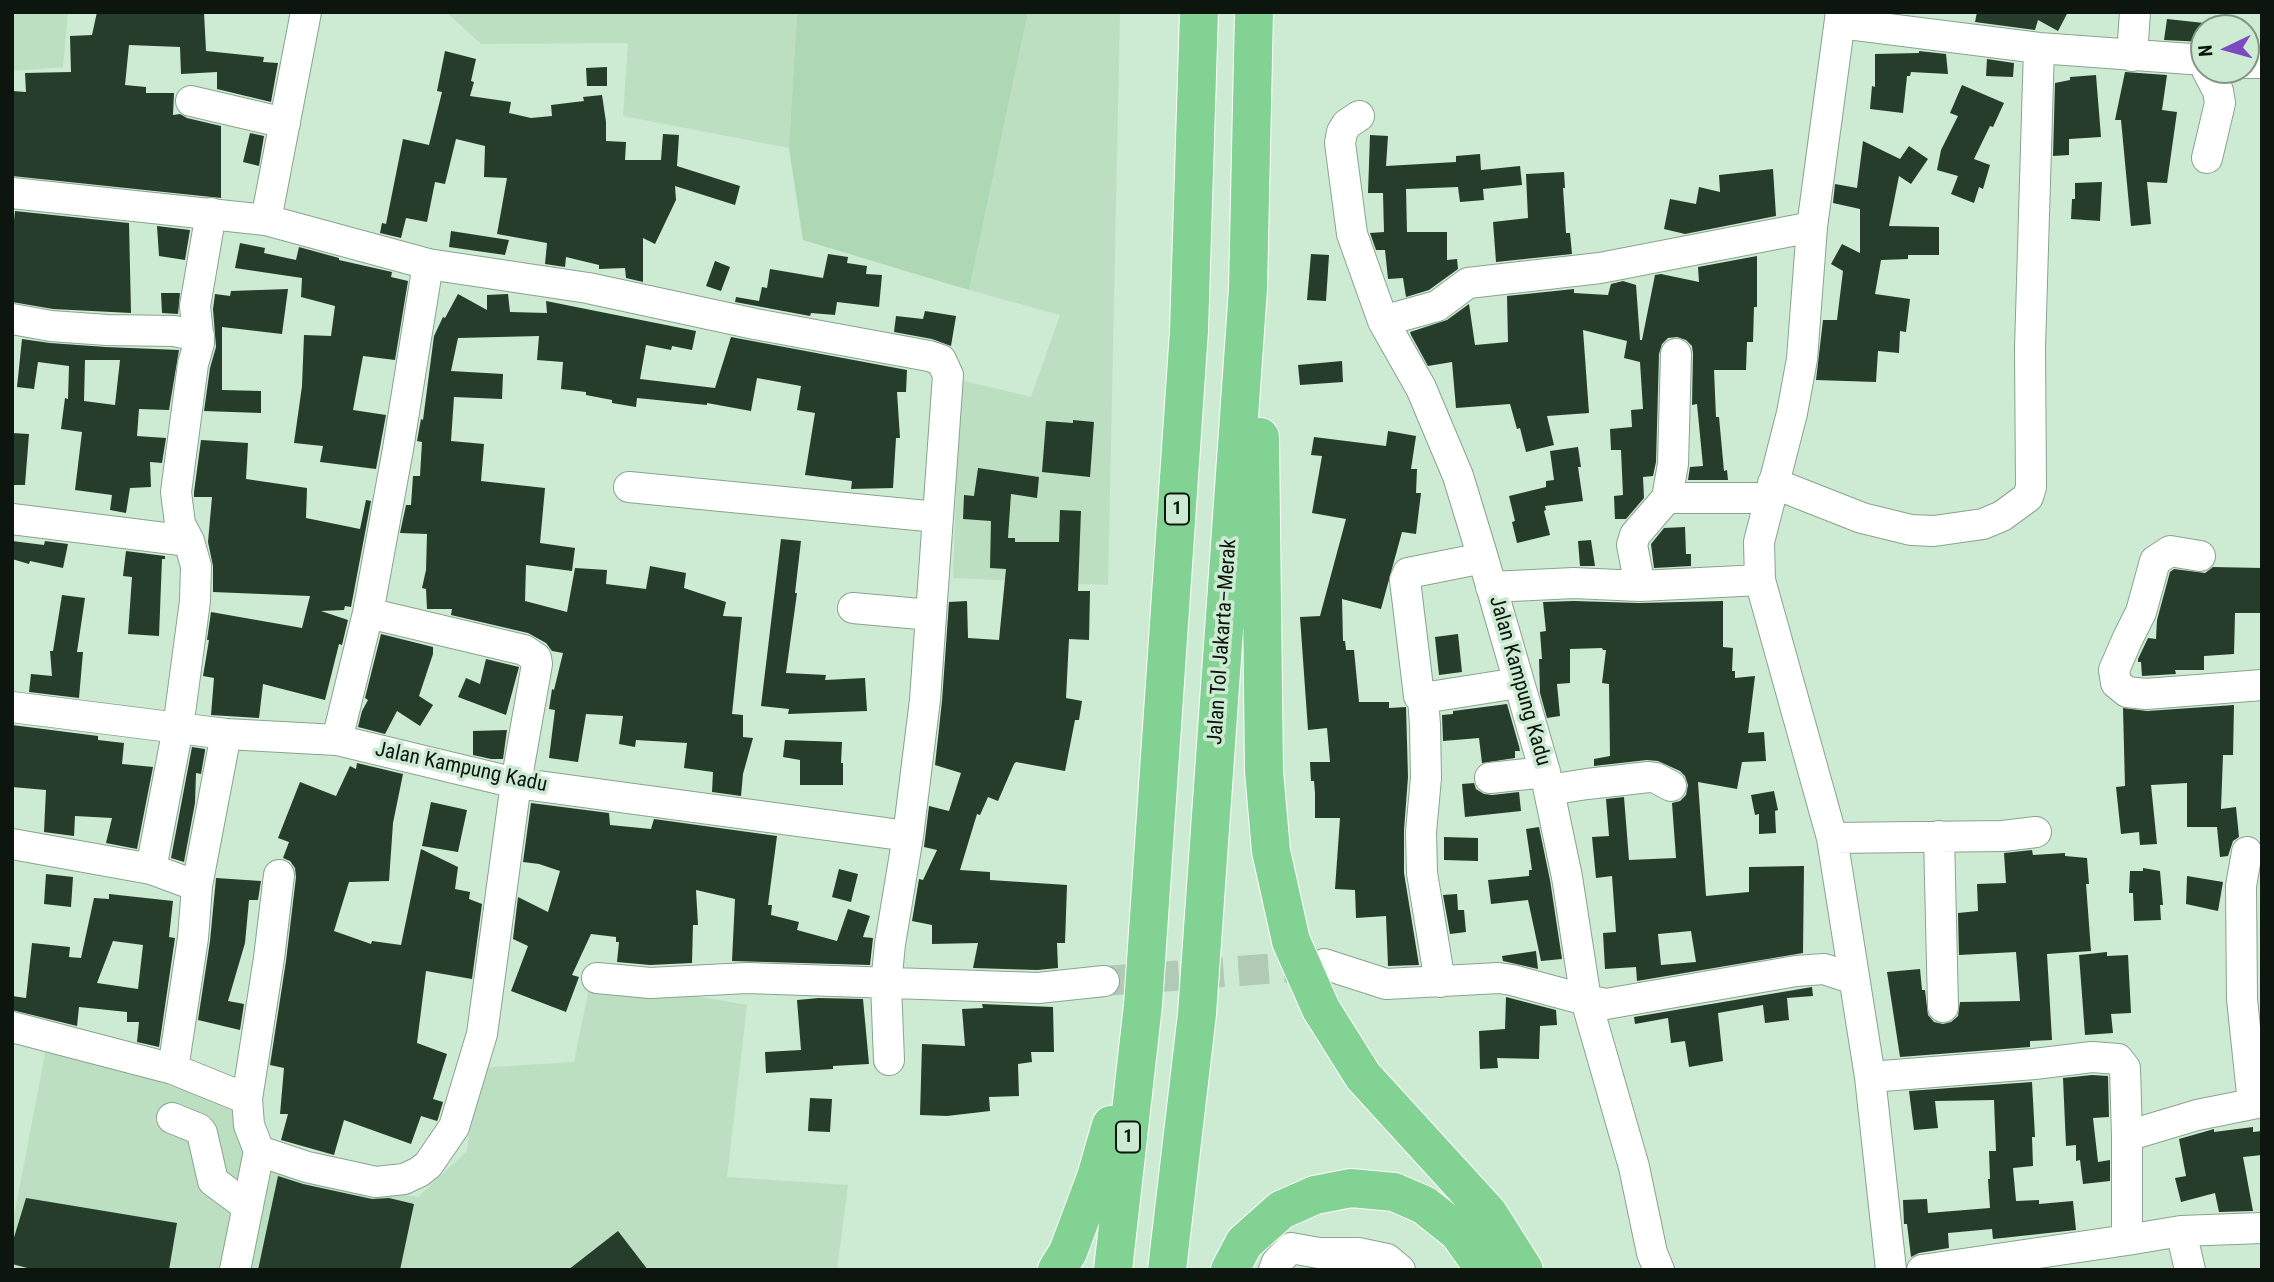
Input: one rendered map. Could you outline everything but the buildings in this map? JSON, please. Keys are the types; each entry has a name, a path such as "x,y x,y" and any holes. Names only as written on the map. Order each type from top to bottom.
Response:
{"highway":[{"name":"1","path":"1114,1270 1143,1005 1189,331 1199,12"},
{"name":"Jalan Tol Jakarta–Merak","path":"1167,1270 1197,1014 1248,289 1254,12"},
{"path":"1248,289 1259,358 1264,771 1271,851 1291,941 1321,1009 1363,1076 1488,1213 1524,1270"},
{"path":"1057,1270 1068,1252 1096,1177 1143,1005"},
{"path":"1230,1270 1244,1243 1281,1210 1315,1195 1351,1188 1394,1192 1424,1205 1458,1232 1485,1270"}],"street":[{"path":"266,220 306,12"},
{"path":"2132,56 2135,12"},
{"path":"1891,1270 1870,1077 1832,838 1760,580 1759,542 1792,413 1802,359 1812,227 1840,18 2039,48 2190,62"},
{"path":"1667,498 1771,490 1862,518 1911,530 1934,531 1983,524 2002,516 2028,497 2031,487 2030,348 2039,48"},
{"path":"2207,158 2220,103 2215,84"},
{"path":"191,101 285,123"},
{"name":"Jalan Kampung Kadu","path":"1359,116 1347,124 1340,143 1352,234 1383,321 1427,401 1458,476 1491,587 1547,781 1567,877 1586,1000 1634,1167 1652,1253 1659,1270"},
{"path":"12,193 266,220 428,264 588,288 941,360 948,375 925,700 886,984 890,1060"},
{"path":"151,869 178,728 195,601 196,566 190,541 180,524 176,492 193,363 200,343 195,306 211,213"},
{"path":"1383,321 1437,306 1468,283 1600,268 1812,227"},
{"path":"337,740 368,613 428,264"},
{"path":"12,319 51,326 174,331 199,336"},
{"path":"1640,586 1632,545 1635,535 1667,498 1673,464 1676,354"},
{"path":"629,487 937,517"},
{"path":"12,519 190,541"},
{"path":"2200,556 2170,551 2155,561 2141,612 2115,670 2116,683 2127,692 2146,694 2262,685"},
{"path":"1440,982 1424,891 1421,856 1426,778 1423,698 1419,696 1405,580 1408,573 1482,558"},
{"path":"1491,587 1573,583 1640,586 1760,580"},
{"path":"853,608 931,615"},
{"path":"259,1151 307,1167 376,1182 404,1179 419,1172 428,1165 454,1127 482,1034 516,783 537,664 533,655 524,650 368,613"},
{"path":"1423,698 1518,683"},
{"name":"Jalan Kampung Kadu","path":"12,707 226,734 337,740 516,783 908,836"},
{"path":"173,1069 193,938 197,886 226,734"},
{"path":"1490,778 1587,783 1648,777 1671,786"},
{"path":"1832,838 2003,836 2036,832"},
{"path":"1939,836 1943,1007"},
{"path":"12,844 151,869 197,886"},
{"path":"2127,1136 2197,1115 2257,1103 2252,984 2241,886 2247,852"},
{"path":"235,1270 259,1151 249,1125 247,1099 269,958 278,875"},
{"path":"1324,964 1386,984 1506,979 1605,1004 1812,969 1824,969 1854,979"},
{"path":"597,978 650,983 747,978 1038,988 1104,981"},
{"path":"12,1027 173,1069 247,1099"},
{"path":"1870,1077 2092,1057 2118,1059 2125,1068 2127,1240"},
{"path":"172,1118 199,1129 213,1181 248,1207"},
{"path":"1922,1270 2181,1231 2262,1228"},
{"path":"2181,1231 2190,1270"},
{"path":"1274,1270 1277,1262 1291,1248 1319,1254 1358,1252 1387,1259 1400,1270"}],"shaded area":[{"path":"12,12 68,12 63,67 12,71"},
{"path":"446,12 797,12 789,148 623,116 628,43 481,44"},
{"path":"797,12 1028,12 969,290 803,240 789,148"},
{"path":"1028,12 1120,12 1108,585 953,578 960,380 1031,397 1060,315 969,290"},
{"path":"591,978 747,1005 727,1177 848,1185 837,1270 12,1270 12,1227 48,1038 252,1114 246,1167 418,1197 467,1151 478,1068 574,1062"}],"tunnel":[{"path":"1104,981 1320,965"}]}
